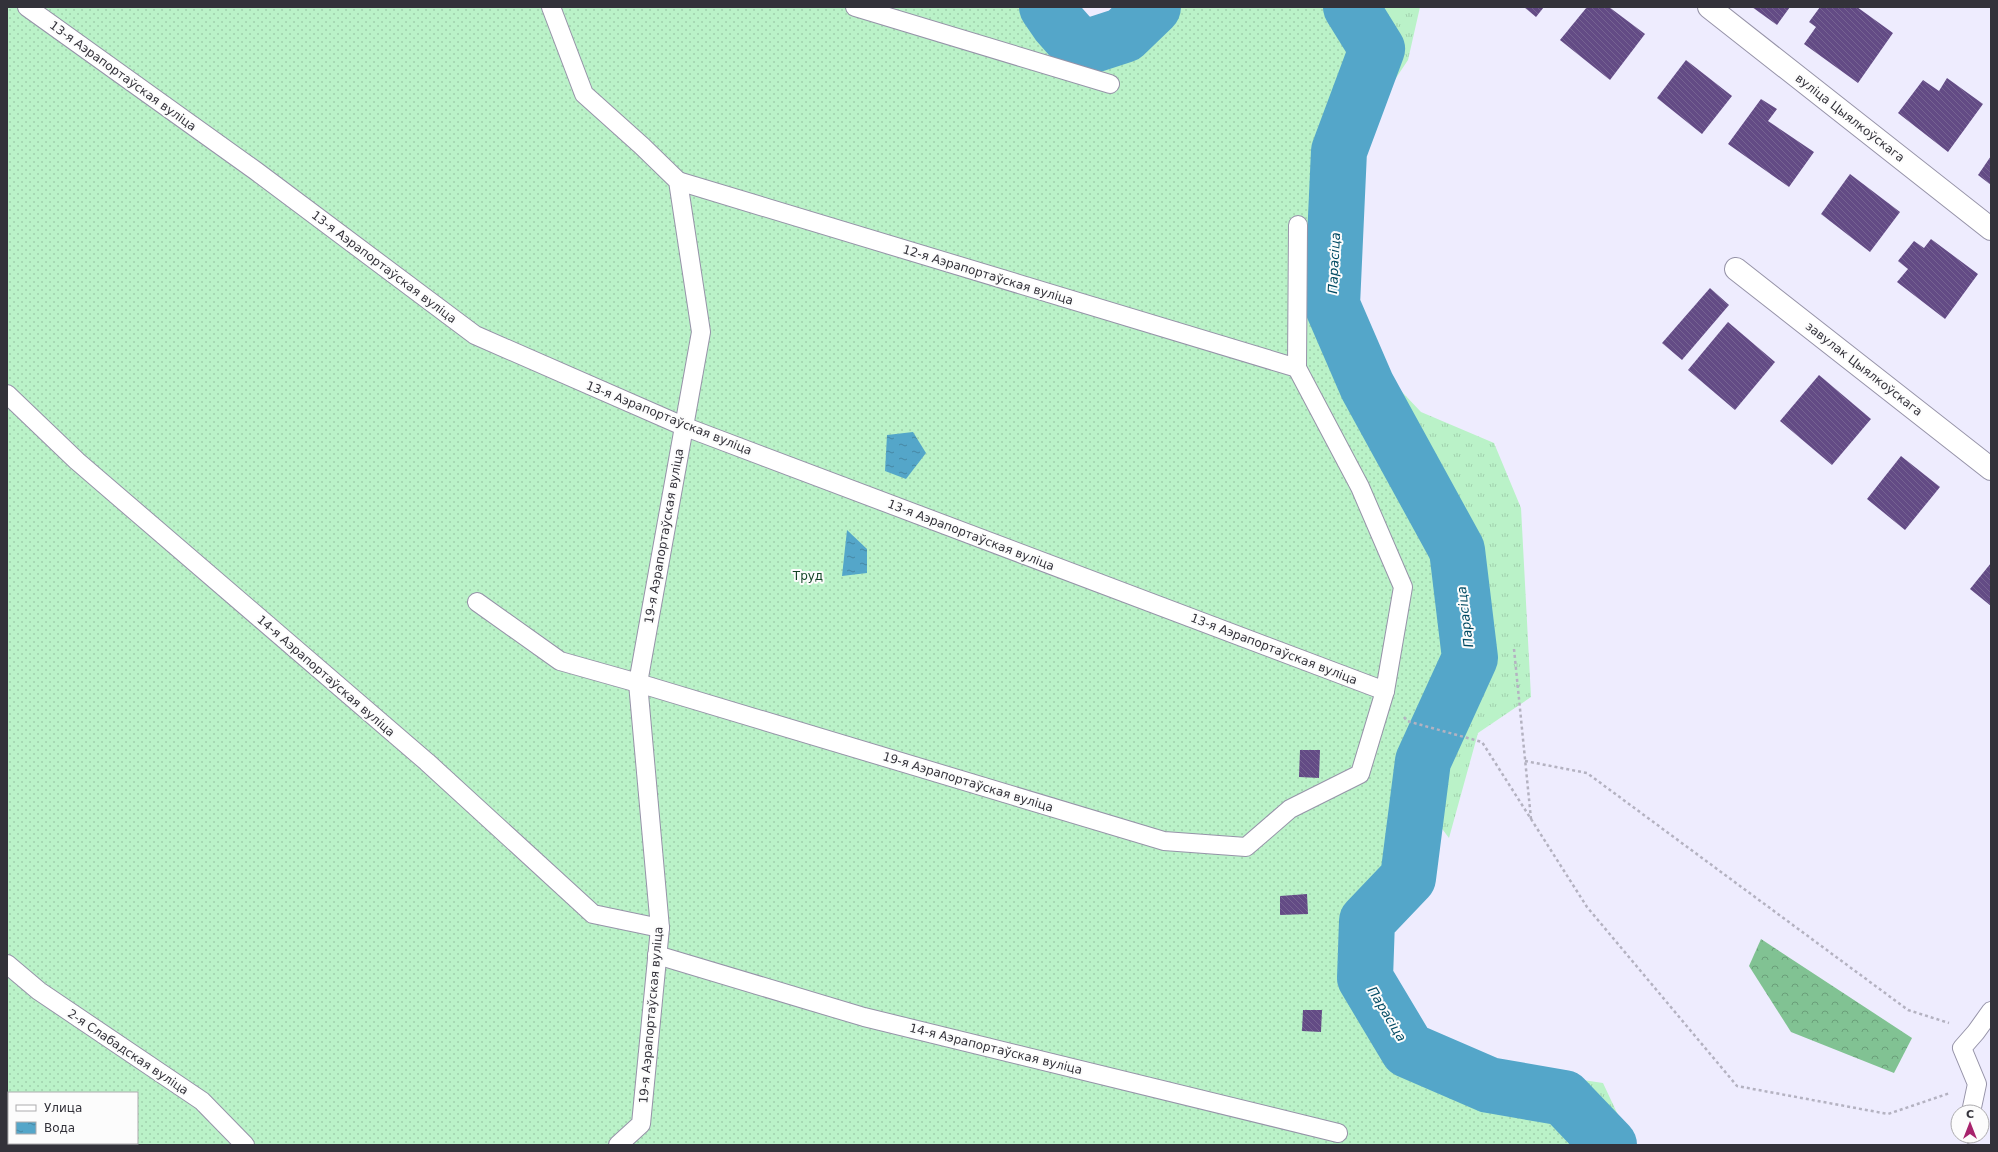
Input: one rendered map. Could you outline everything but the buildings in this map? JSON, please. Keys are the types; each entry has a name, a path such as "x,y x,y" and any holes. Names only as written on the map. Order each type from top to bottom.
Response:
{"street":[{"name":"вуліца Цыялкоўскага","path":"1709,7 1991,229"},
{"name":"завулак Цыялкоўскага","path":"1736,269 1991,469"}],"lane":[{"name":"13-я Аэрапортаўская вуліца","path":"27,7 256,171 475,335 683,426 1385,690"},
{"path":"551,7 584,94 642,146 678,181"},
{"path":"855,7 1110,84"},
{"name":"19-я Аэрапортаўская вуліца","path":"618,1145 641,1124 660,928 638,683 701,332 678,181"},
{"name":"12-я Аэрапортаўская вуліца","path":"678,181 1297,368"},
{"path":"1297,368 1298,225"},
{"name":"19-я Аэрапортаўская вуліца","path":"638,683 1164,841 1246,847 1290,809 1360,774 1385,690 1403,587 1360,487 1297,368"},
{"name":"14-я Аэрапортаўская вуліца","path":"7,394 78,461 427,762 593,914 660,928"},
{"path":"476,602 560,661 638,683"},
{"name":"14-я Аэрапортаўская вуліца","path":"657,955 864,1017 1338,1133"},
{"name":"2-я Слабадская вуліца","path":"7,964 39,991 202,1101 245,1145"},
{"path":"1973,1104 1977,1084 1962,1048 1991,1011"}],"path":[{"path":"1514,649 1532,819"},
{"path":"1407,722 1482,742 1587,907 1737,1086 1888,1114 1977,1084"},
{"path":"1525,761 1587,773 1908,1010 1976,1032"}],"green space":[{"name":"Труд","path":"7,7 1047,7 1058,23 1081,49 1124,35 1153,7 1351,7 1377,49 1339,151 1332,305 1367,386 1457,550 1470,658 1423,761 1408,878 1367,921 1365,978 1408,1050 1489,1085 1564,1098 1609,1145 7,1145"},
{"path":"1120,7 1420,7 1408,60 1364,126 1321,213 1327,313 1421,412 1494,443 1521,508 1531,697 1478,733 1449,838 1399,772 1135,56"},
{"path":"1352,922 1383,1028 1482,1065 1603,1083 1632,1145 1566,1145 1373,1055"},
{"path":"1761,939 1912,1038 1894,1073 1791,1032 1749,966"}],"water":[{"path":"913,432 926,453 906,479 885,471 887,435"},
{"path":"847,530 867,549 867,573 842,576"}],"waterway":[{"name":"Парасіца","path":"1047,7 1058,23 1081,49 1124,35 1153,7"},
{"name":"Парасіца","path":"1351,7 1377,49 1339,151 1332,305 1367,386 1457,550 1470,658 1423,761 1408,878 1367,921 1365,978 1408,1050 1489,1085 1564,1098 1609,1145"}]}
